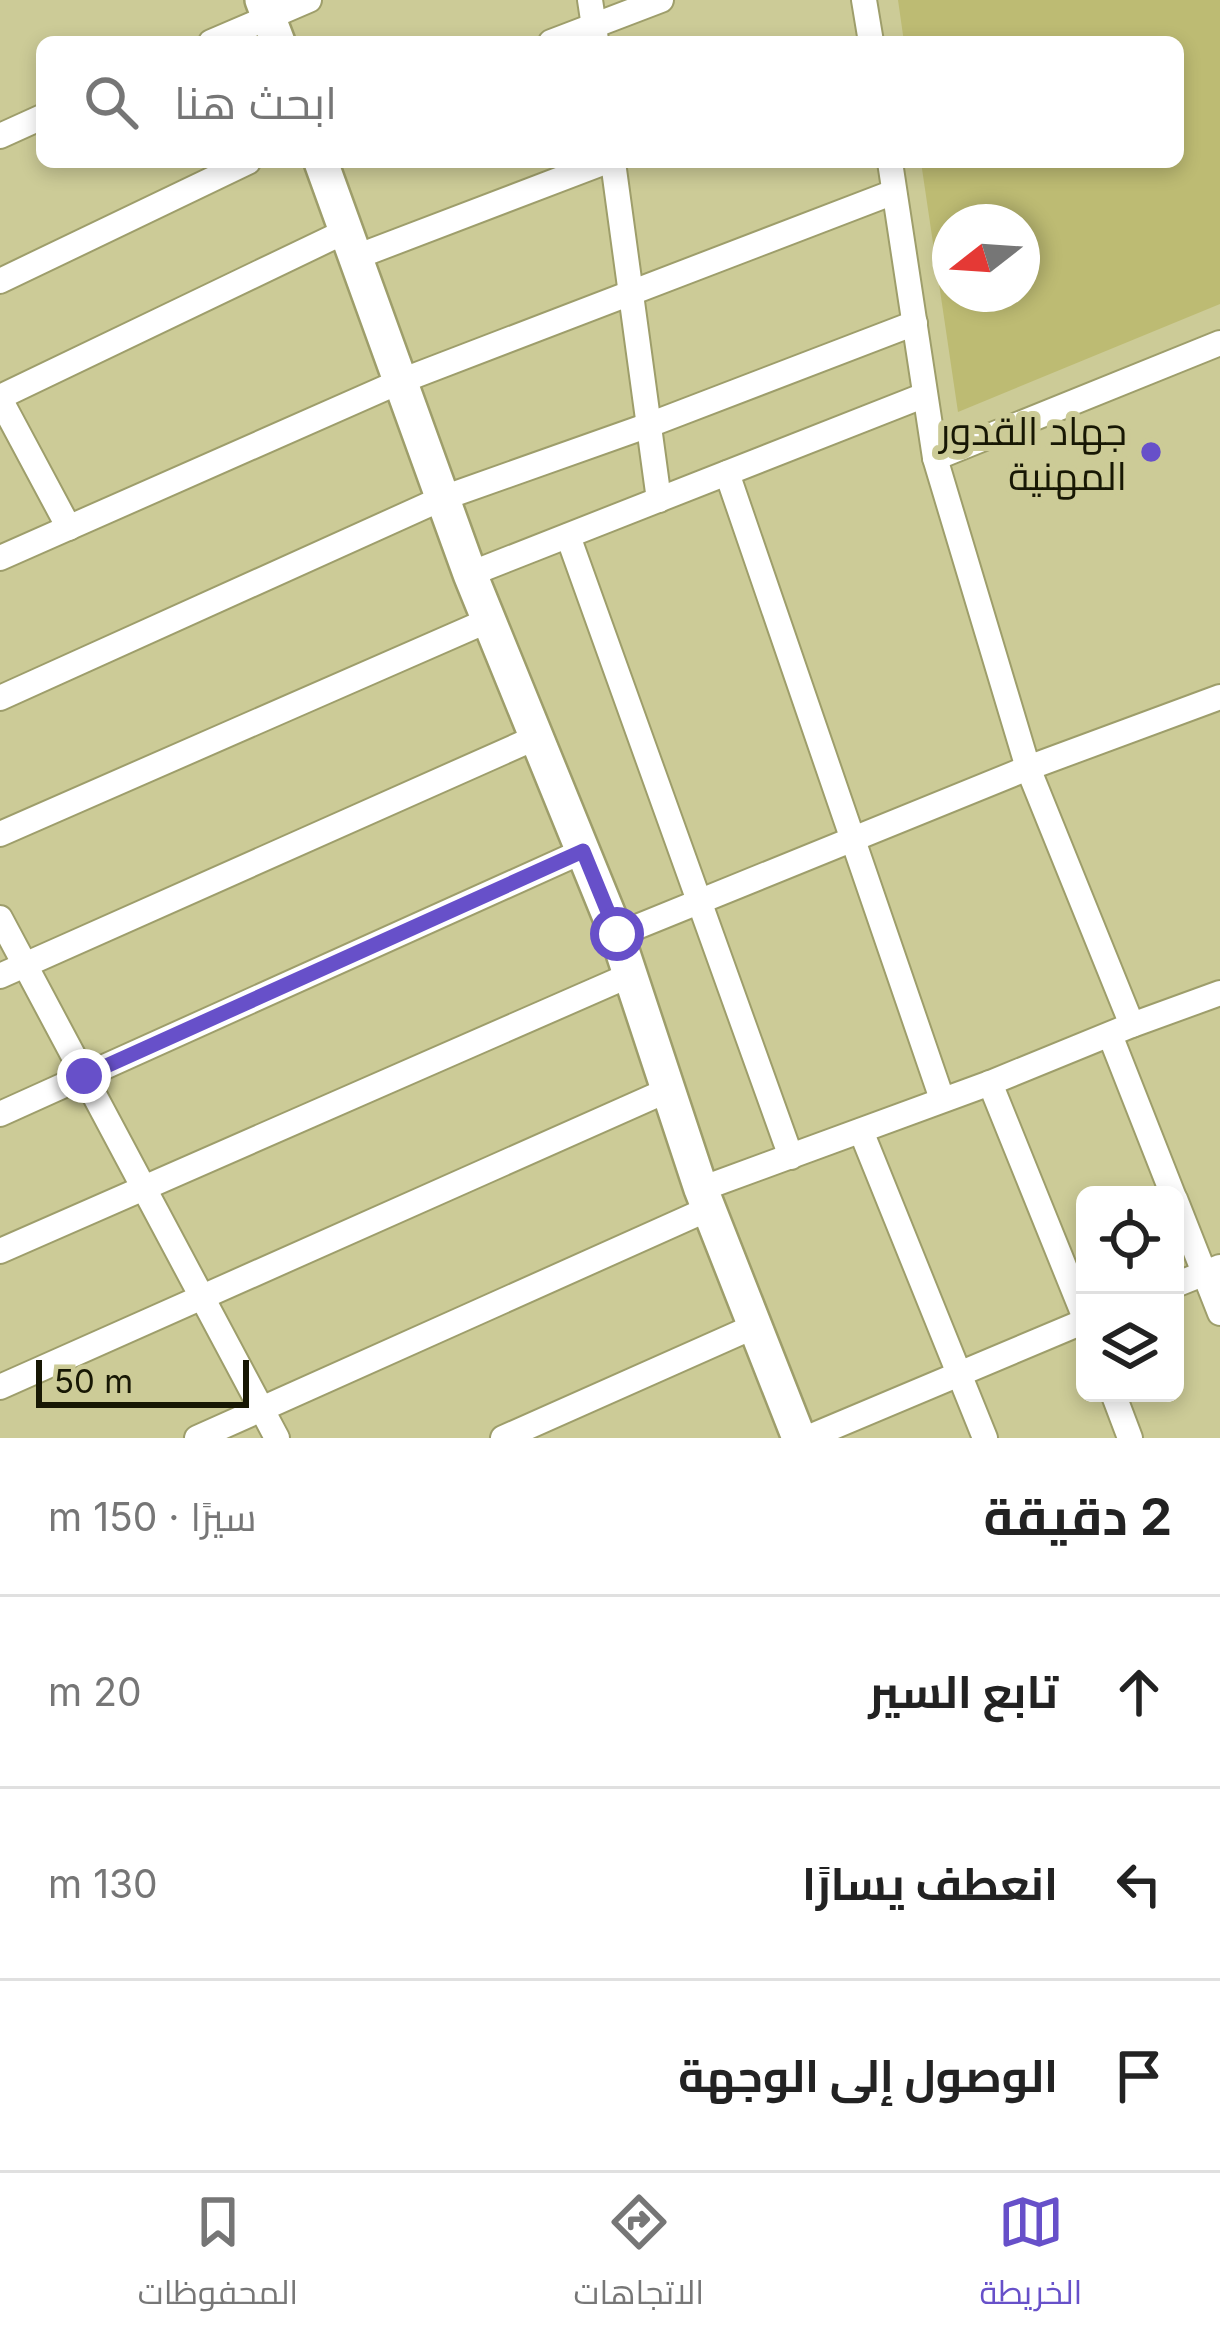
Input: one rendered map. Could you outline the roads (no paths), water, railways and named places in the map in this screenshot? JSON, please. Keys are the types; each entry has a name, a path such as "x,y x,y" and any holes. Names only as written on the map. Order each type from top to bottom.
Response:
{"street":[{"path":"226,36 310,0"},
{"path":"590,0 595,34 661,0"},
{"path":"864,0 870,36"},
{"path":"0,136 36,121"},
{"path":"0,280 235,168"},
{"path":"323,168 470,574 617,934 705,1199 803,1438 1076,1323"},
{"path":"69,528 0,398 351,244 590,168"},
{"path":"610,168 659,500"},
{"path":"891,168 935,458 1028,768 1171,1186"},
{"path":"0,558 400,381 894,192"},
{"path":"0,698 443,498 915,323"},
{"path":"935,458 1220,343"},
{"path":"470,574 926,395"},
{"path":"727,473 942,1100"},
{"path":"568,536 791,1157"},
{"path":"0,834 489,620"},
{"path":"617,934 1028,768 1220,697"},
{"path":"0,976 537,737"},
{"path":"0,1114 583,851"},
{"path":"0,918 277,1438"},
{"path":"0,1251 630,975"},
{"path":"197,1438 791,1157 1220,993"},
{"path":"990,1083 1076,1297"},
{"path":"0,1387 668,1090"},
{"path":"861,1131 985,1438"},
{"path":"1184,1216 1212,1270 1220,1313"},
{"path":"1184,1281 1212,1270"},
{"path":"503,1438 755,1326"},
{"path":"1117,1402 1130,1438"}],"place":[{"name":"جهاد القدور المهنية","path":"1151,452"}]}
